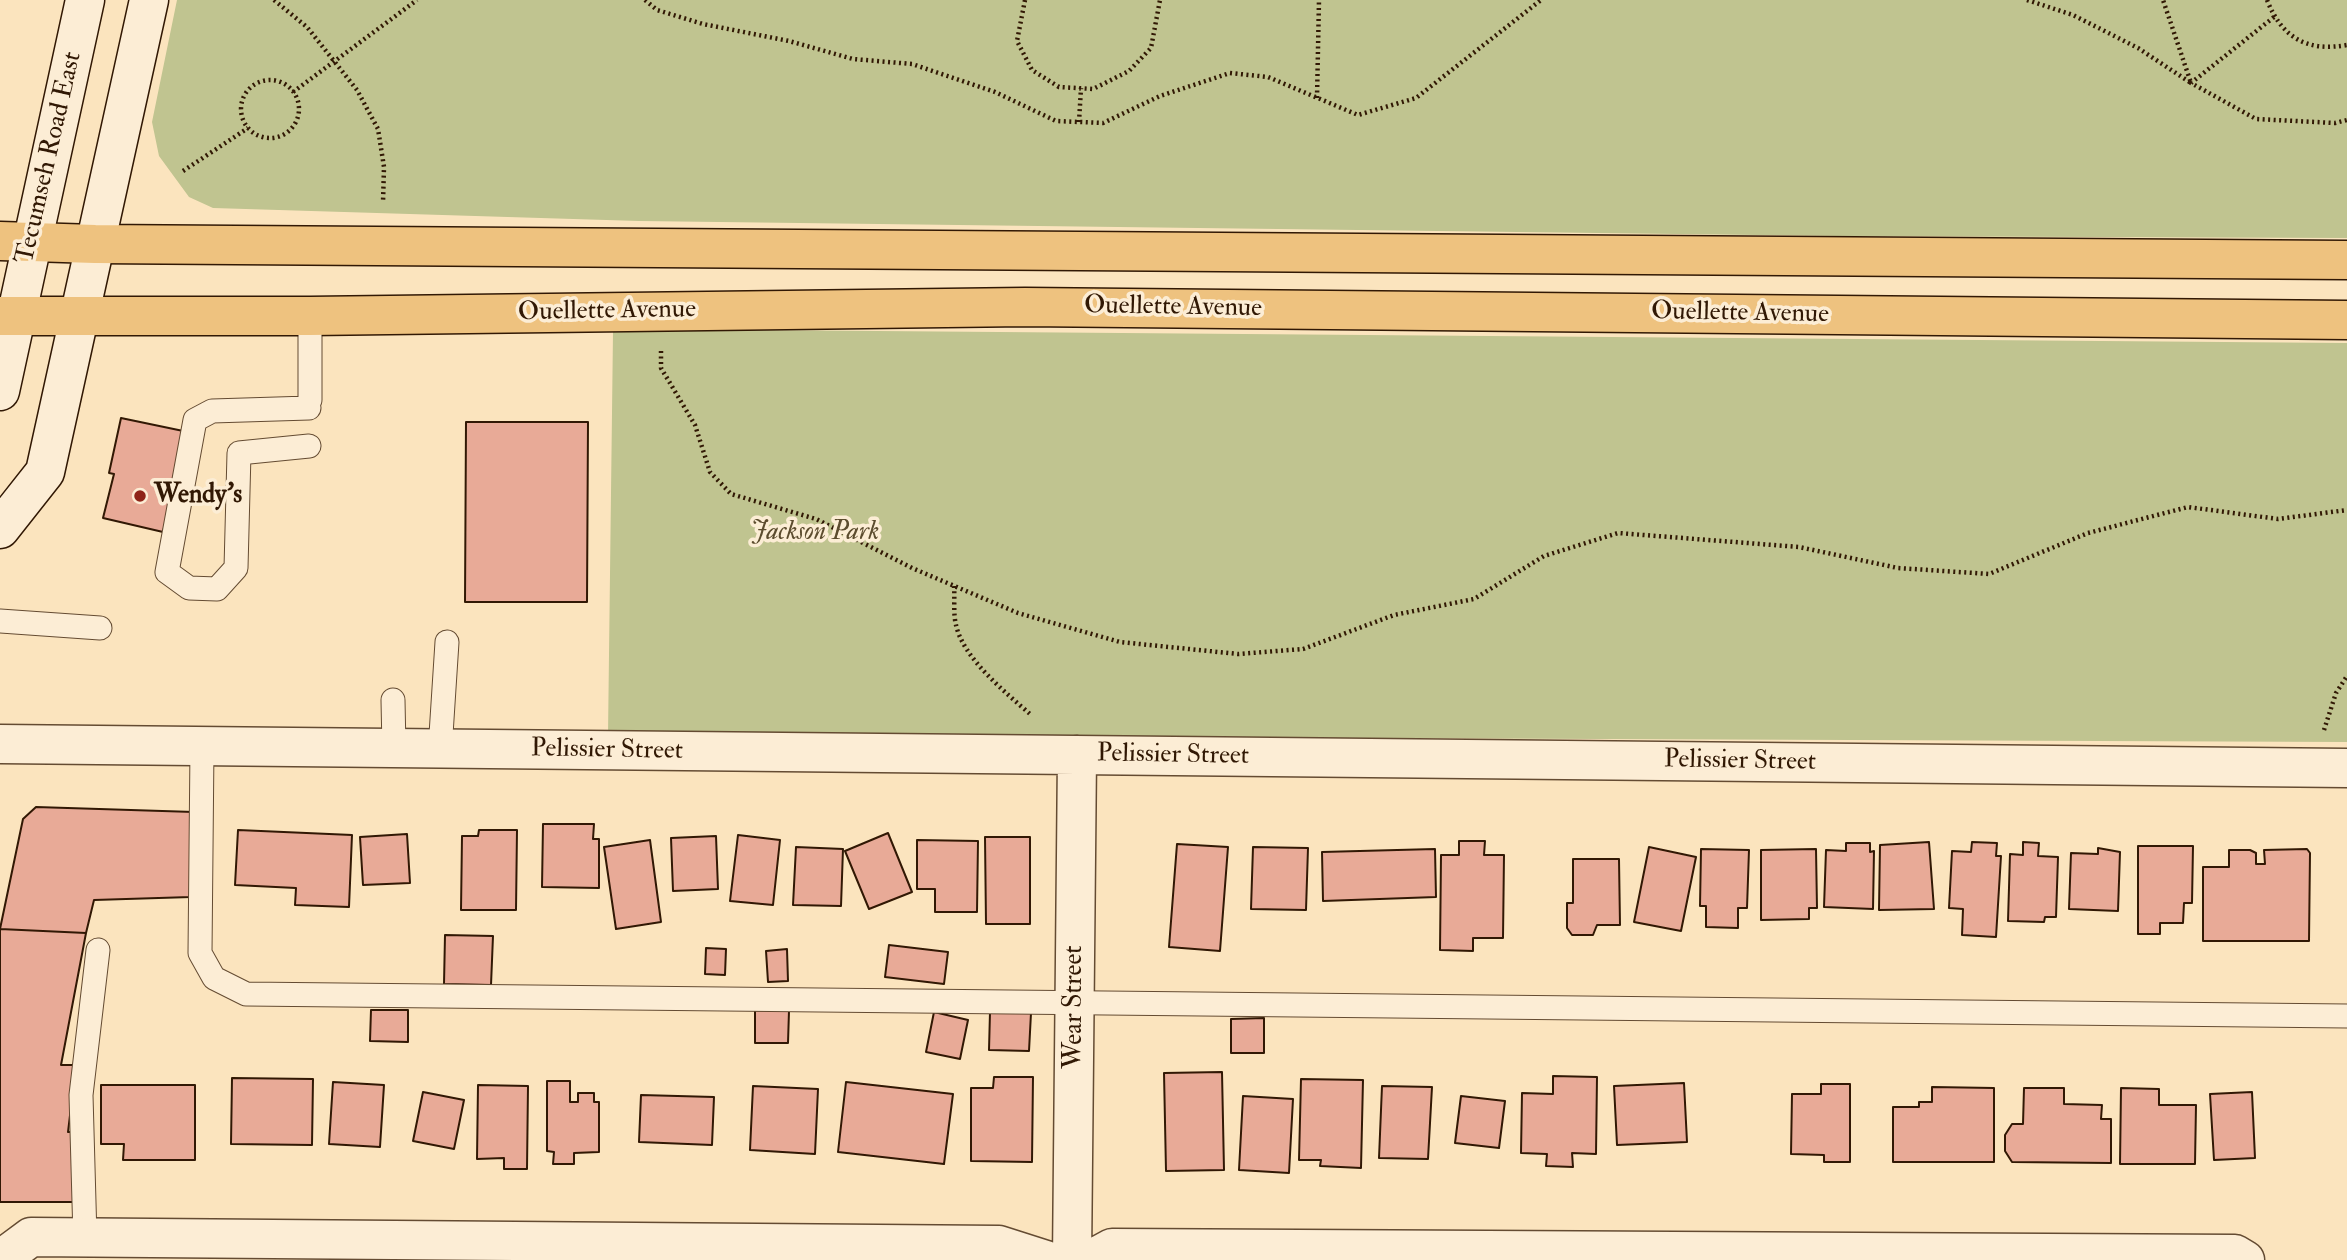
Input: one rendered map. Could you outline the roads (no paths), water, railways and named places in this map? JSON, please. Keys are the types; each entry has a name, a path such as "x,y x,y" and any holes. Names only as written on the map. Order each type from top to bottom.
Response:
{"main road":[{"path":"15,242 2347,260"},
{"name":"Ouellette Avenue","path":"7,316 310,316 1025,307 2347,320"}],"street":[{"name":"Tecumseh Road East","path":"0,391 15,242 85,0"},
{"path":"0,529 45,472 149,0"},
{"name":"Pelissier Street","path":"0,744 2347,768"},
{"name":"Wear Street","path":"1072,1260 1077,755"},
{"path":"0,1260 31,1237 999,1245 1046,1260"},
{"path":"1090,1260 1112,1248 1126,1248 2235,1254 2245,1260"}],"lane":[{"path":"309,446 239,453 236,568 217,589 189,588 167,572 195,420 212,411 309,404 310,316"},
{"path":"0,621 100,628"},
{"path":"440,750 447,642"},
{"path":"393,699 394,749"},
{"path":"202,747 200,953 214,978 246,994 2347,1016"},
{"path":"85,1238 81,1095 98,950"}],"place":[{"name":"Wendy's","path":"140,496"}],"park label":[{"name":"Jackson Park","path":"815,533"}]}
